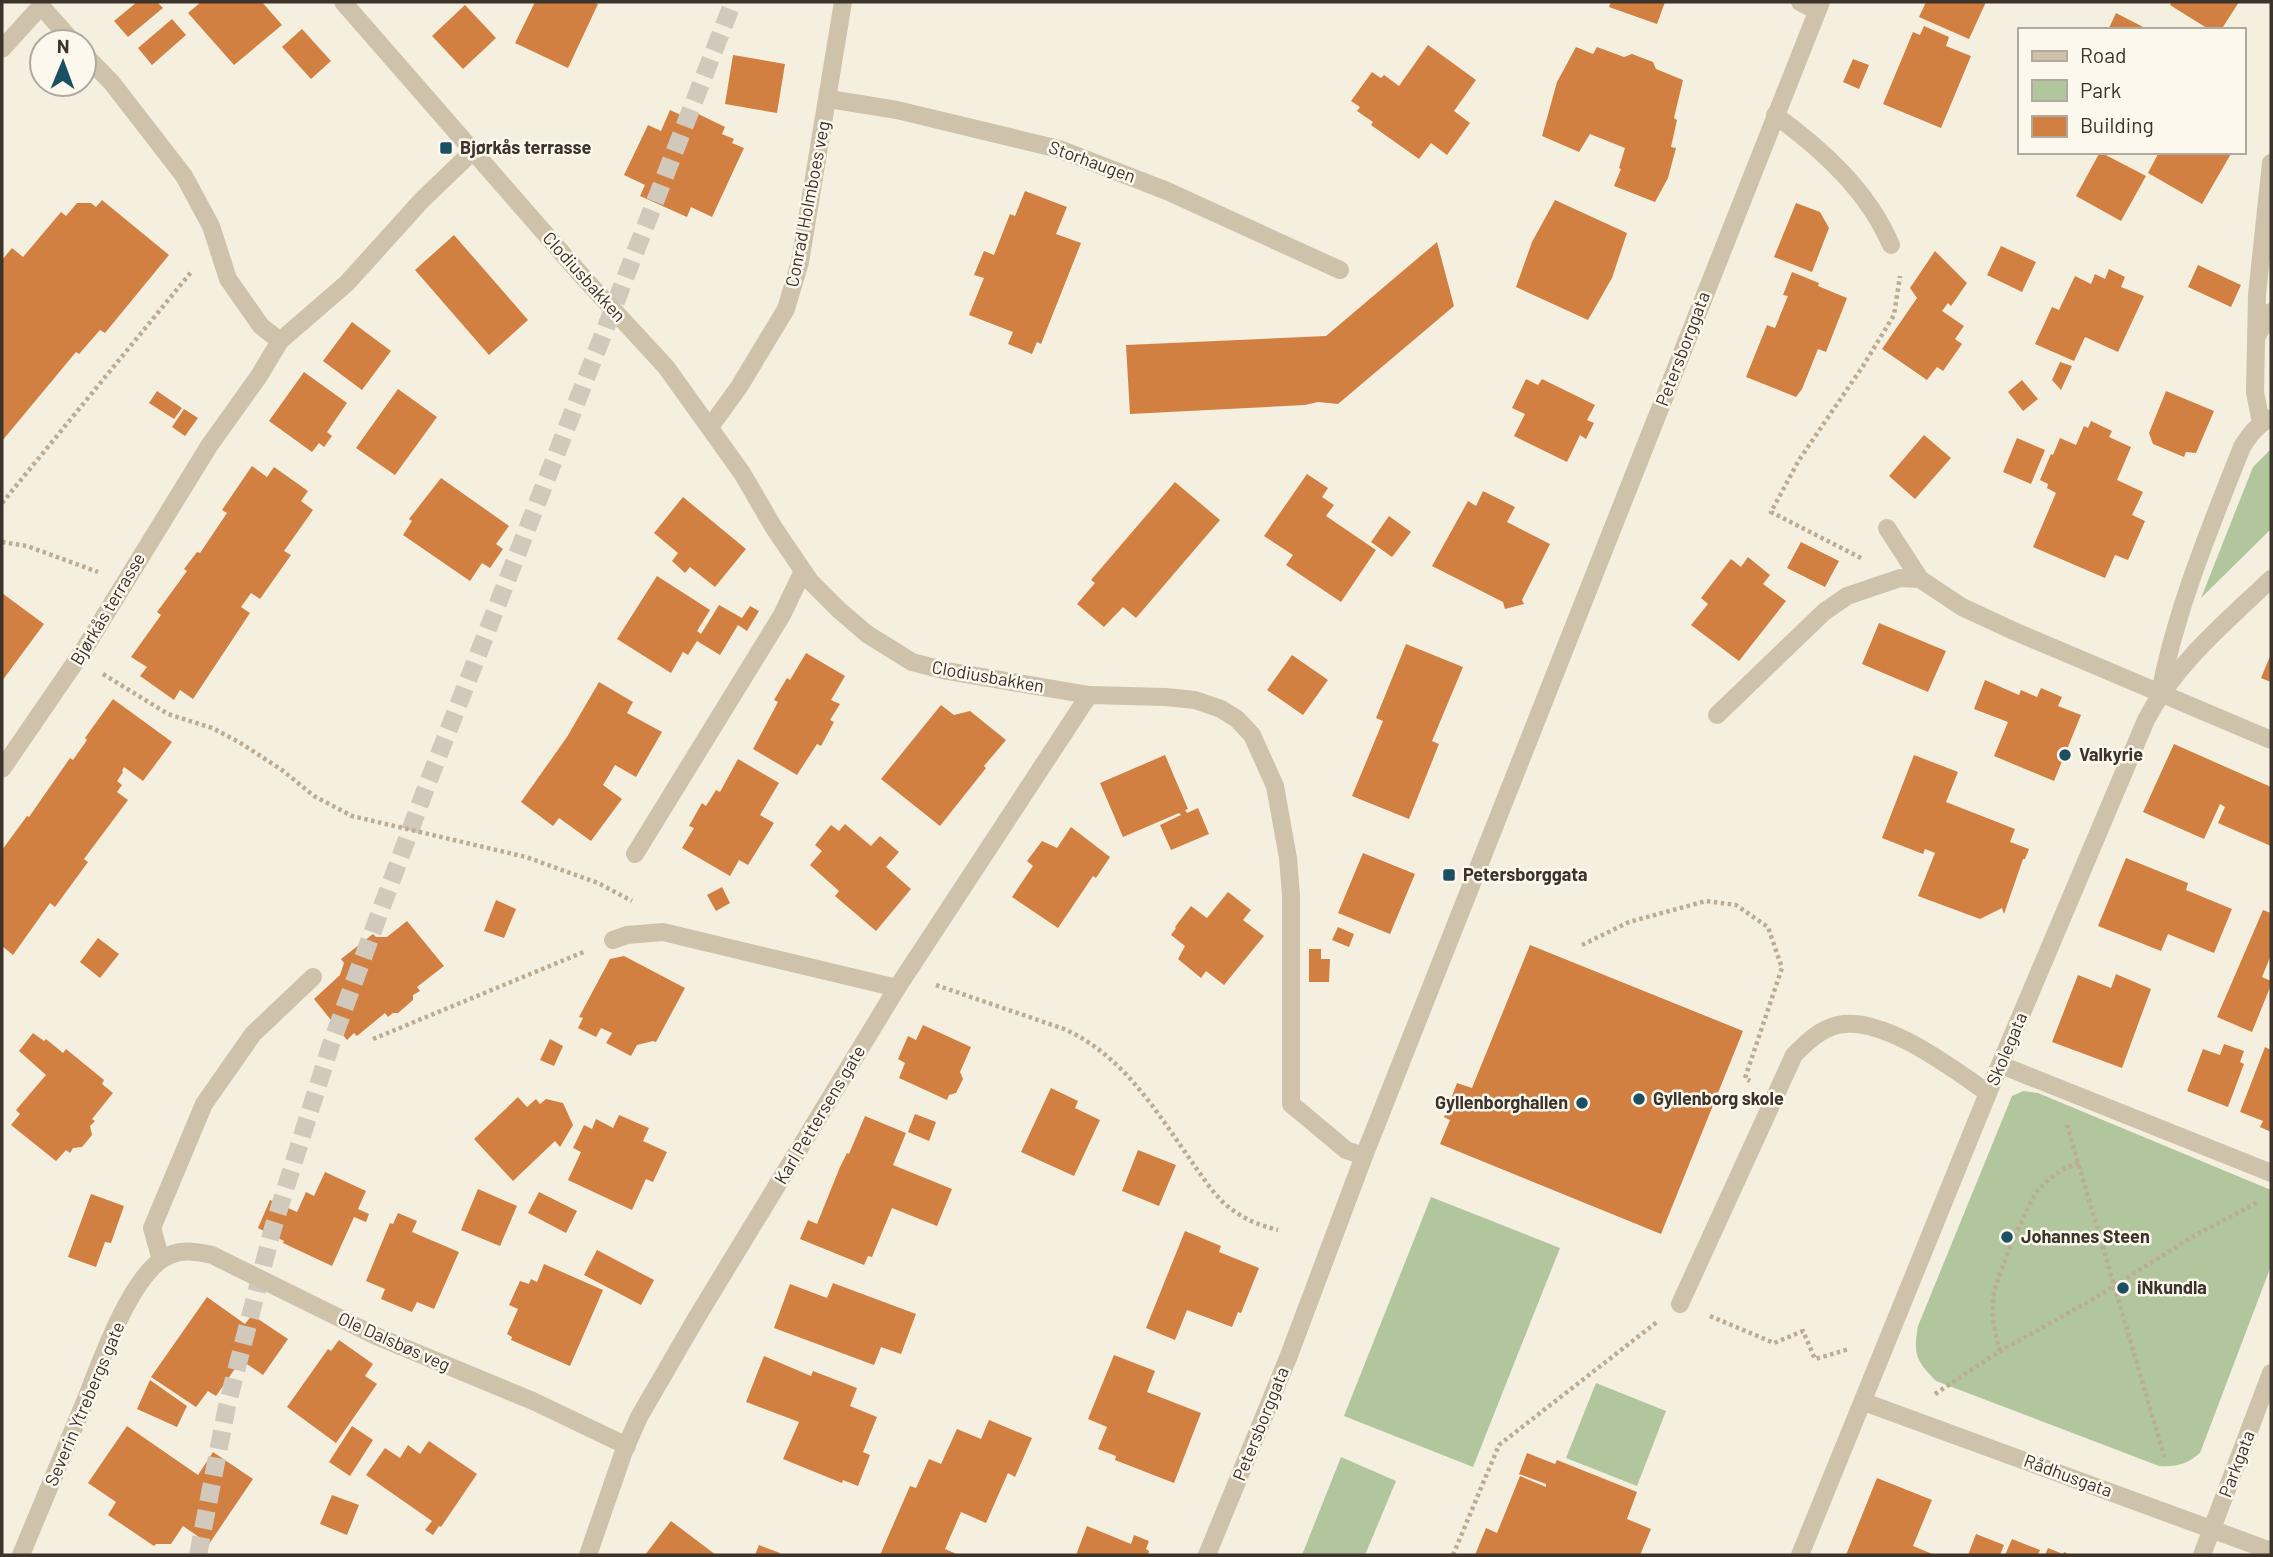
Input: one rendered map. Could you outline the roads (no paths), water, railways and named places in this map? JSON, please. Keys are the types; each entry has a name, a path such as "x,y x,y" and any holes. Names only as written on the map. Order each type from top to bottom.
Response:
{"street":[{"name":"Clodiusbakken","path":"343,2 472,152 666,367 710,427 803,571 839,610 867,634 912,662 947,671 1089,695 1195,700 1221,709 1237,719 1252,736 1275,786 1288,858 1291,895 1291,1104 1346,1150 1364,1156"},
{"name":"Conrad Holmboes veg","path":"710,427 739,387 786,309 800,262 843,2"},
{"path":"1800,2 1819,6"},
{"path":"2,49 41,6 61,28"},
{"name":"Petersborggata","path":"1207,1555 1288,1358 1364,1156 1819,6"},
{"path":"98,69 178,168 211,226 228,279 261,326 280,341"},
{"name":"Storhaugen","path":"828,99 897,110 1059,149 1167,191 1340,270"},
{"path":"1775,115 1805,136 1856,187 1882,225 1891,245"},
{"name":"Bjørkås terrasse","path":"2,769 78,659 209,446 259,376 280,341 347,283 422,201 472,152"},
{"path":"2160,694 2169,651 2210,529 2242,447 2250,434 2266,420 2255,392 2255,339 2256,295 2271,163"},
{"path":"2255,339 2271,312"},
{"path":"1887,528 1920,579 1962,607 2271,740"},
{"path":"635,853 782,615 803,571"},
{"path":"1717,715 1824,612 1847,596 1900,578 1920,579"},
{"name":"Skolegata","path":"1800,1555 1988,1093 2146,720 2160,694 2198,650 2271,579"},
{"name":"Karl Pettersens gate","path":"588,1555 639,1417 697,1317 902,981 1089,695"},
{"path":"613,940 627,935 663,932 902,981"},
{"path":"161,1260 152,1228 204,1104 253,1034 313,977"},
{"path":"1680,1304 1794,1055 1812,1037 1839,1025 1859,1025 1890,1032 1988,1093"},
{"path":"2001,1065 2271,1173"},
{"name":"Ole Dalsbøs veg","path":"161,1260 188,1250 212,1255 376,1336 534,1401 627,1446"},
{"name":"Severin Ytrebergs gate","path":"21,1555 108,1346 131,1298 148,1273 161,1260"},
{"name":"Parkgata","path":"2202,1555 2271,1373"},
{"name":"Rådhusgata","path":"1864,1402 2271,1551"}],"tunnel":[{"path":"198,1555 227,1406 273,1228 331,1044 427,785 733,2"}],"place":[{"name":"Bjørkås terrasse","path":"446,148"},
{"name":"Valkyrie","path":"2065,755"},
{"name":"Petersborggata","path":"1449,875"},
{"name":"Gyllenborg skole","path":"1639,1099"},
{"name":"Gyllenborghallen","path":"1582,1103"},
{"name":"Johannes Steen","path":"2007,1237"},
{"name":"iNkundla","path":"2123,1288"}]}
